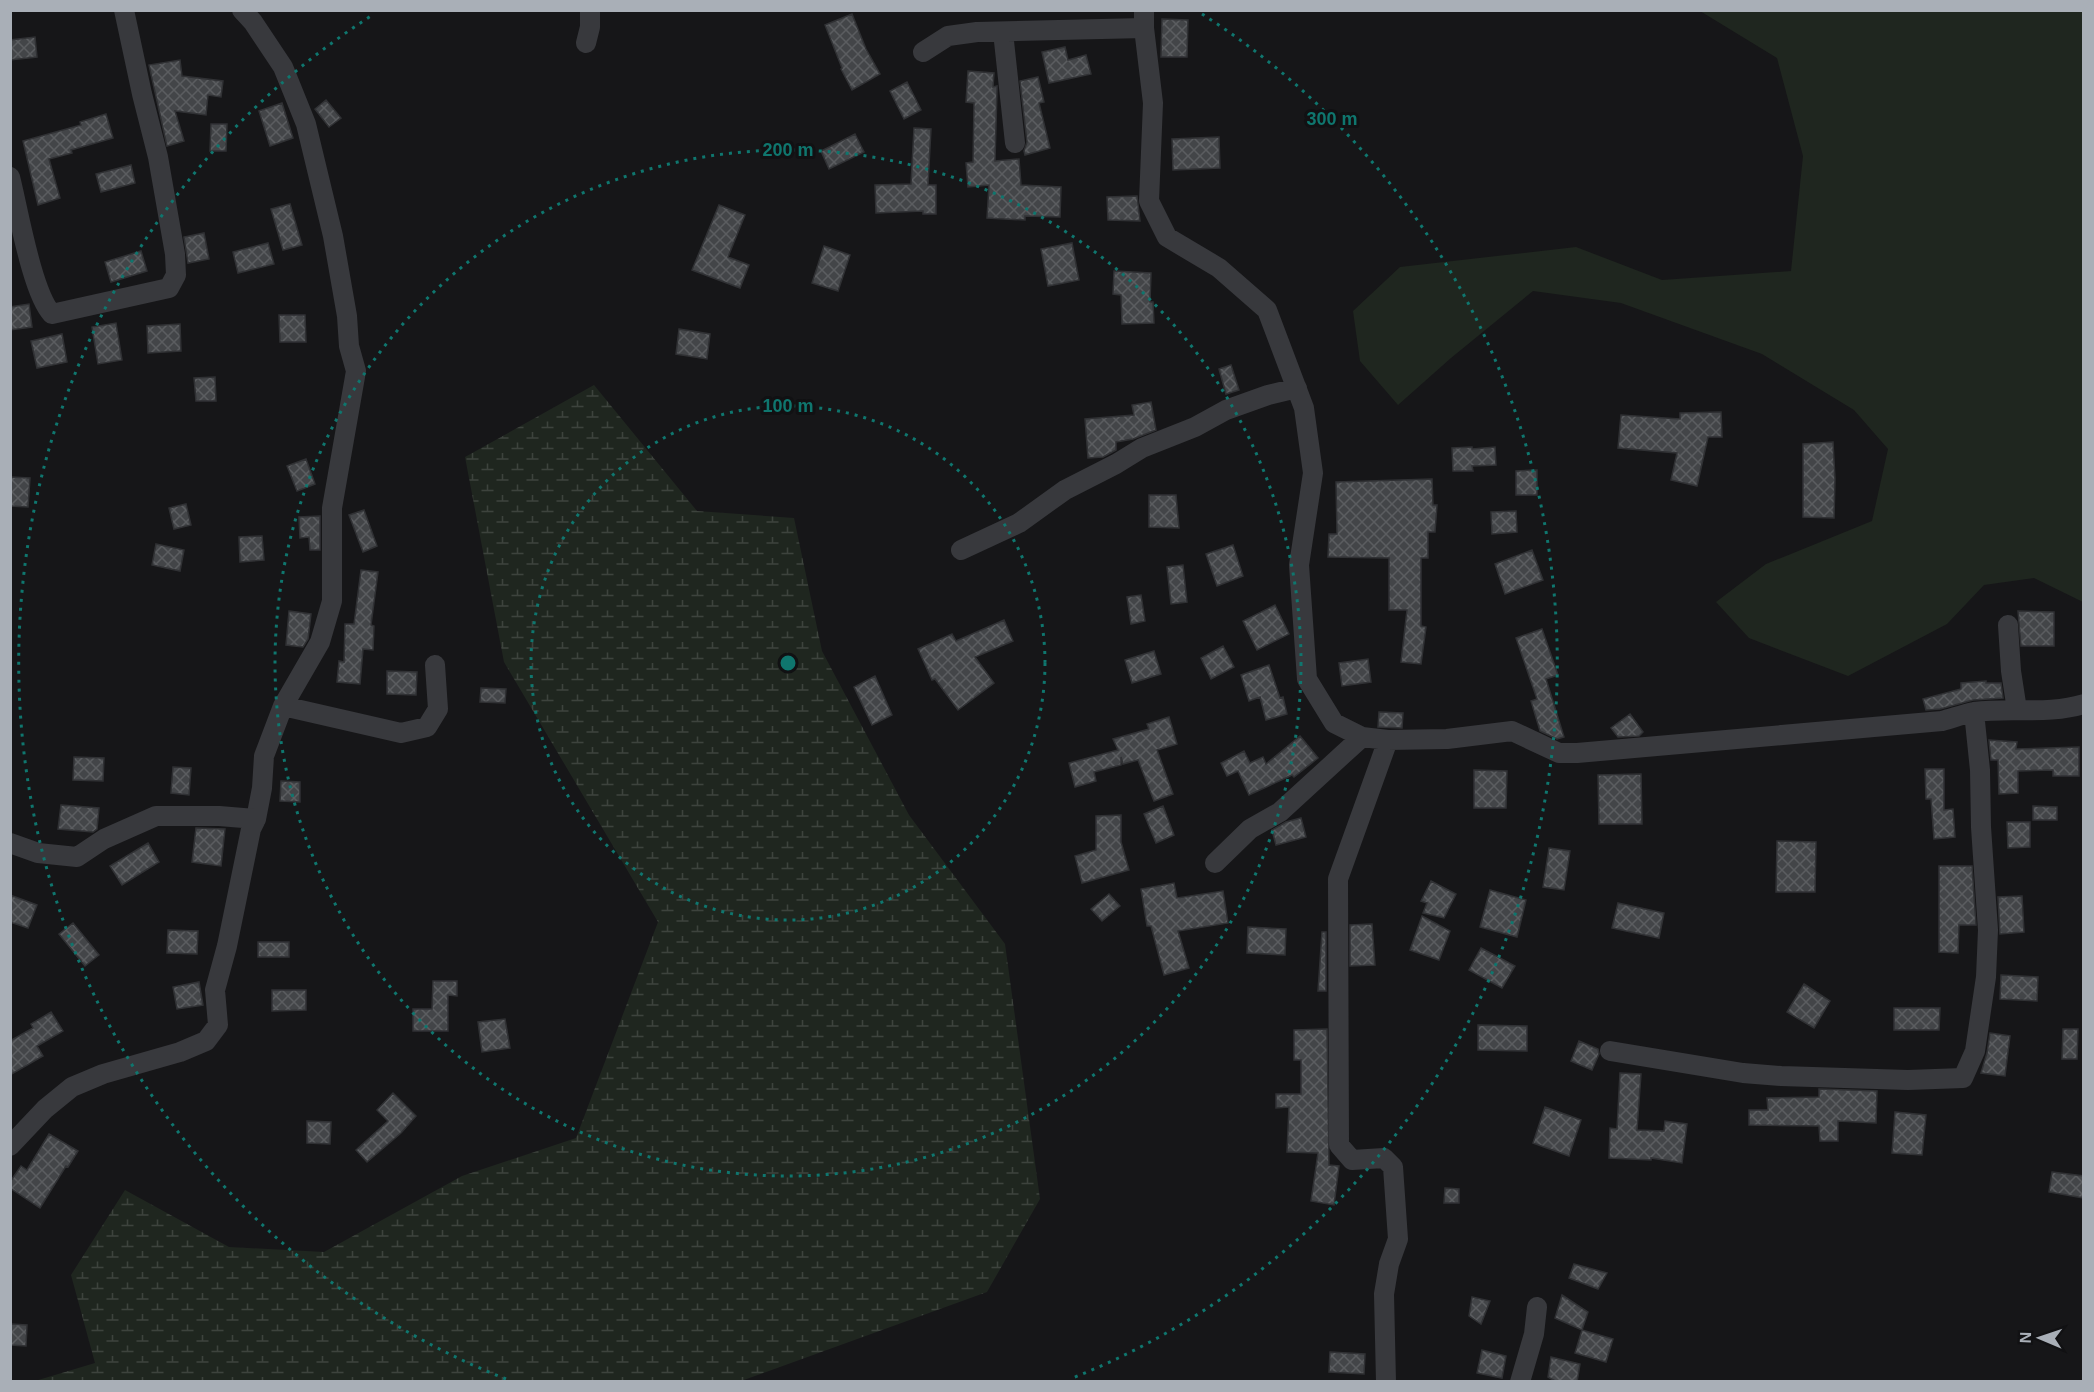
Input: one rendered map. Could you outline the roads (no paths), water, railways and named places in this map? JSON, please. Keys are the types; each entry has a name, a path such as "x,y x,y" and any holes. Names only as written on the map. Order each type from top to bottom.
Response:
{"street":[{"path":"10,177 19,252 44,306 52,314 169,288 176,275 175,254 162,176 124,10"},
{"path":"10,1146 45,1109 72,1087 103,1074 180,1052 206,1041 218,1025 215,990 227,946 251,829 256,819 262,788 264,756 283,706 320,642 332,601 332,508 356,371 349,346 347,316 333,236 306,124 283,67 253,22 242,10"},
{"path":"586,43 590,27 590,10"},
{"path":"923,52 948,36 1144,19 1153,103 1149,201 1167,237 1219,268 1268,310 1304,408 1313,473 1299,565 1307,679 1334,723 1362,737 1388,740 1447,739 1512,731 1559,753 1577,753 1942,721 1974,712 2046,710 2084,704"},
{"path":"1003,32 1015,143"},
{"path":"961,550 1019,523 1065,490 1116,465 1142,448 1195,427 1226,410 1268,395 1297,388"},
{"path":"2008,625 2017,710"},
{"path":"283,706 401,733 427,727 438,709 435,664"},
{"path":"1610,1051 1781,1076 1908,1080 1964,1078 1975,1051 1986,977 1988,930 1980,827 1980,770 1974,712"},
{"path":"1215,863 1250,829 1280,812 1362,737"},
{"path":"1386,1382 1384,1294 1389,1264 1398,1239 1396,1185 1393,1167 1384,1158 1352,1160 1339,1145 1338,879 1388,740"},
{"path":"10,843 38,853 77,857 104,839 156,816 219,816 256,819"},
{"path":"1520,1382 1534,1334 1537,1307"}]}
